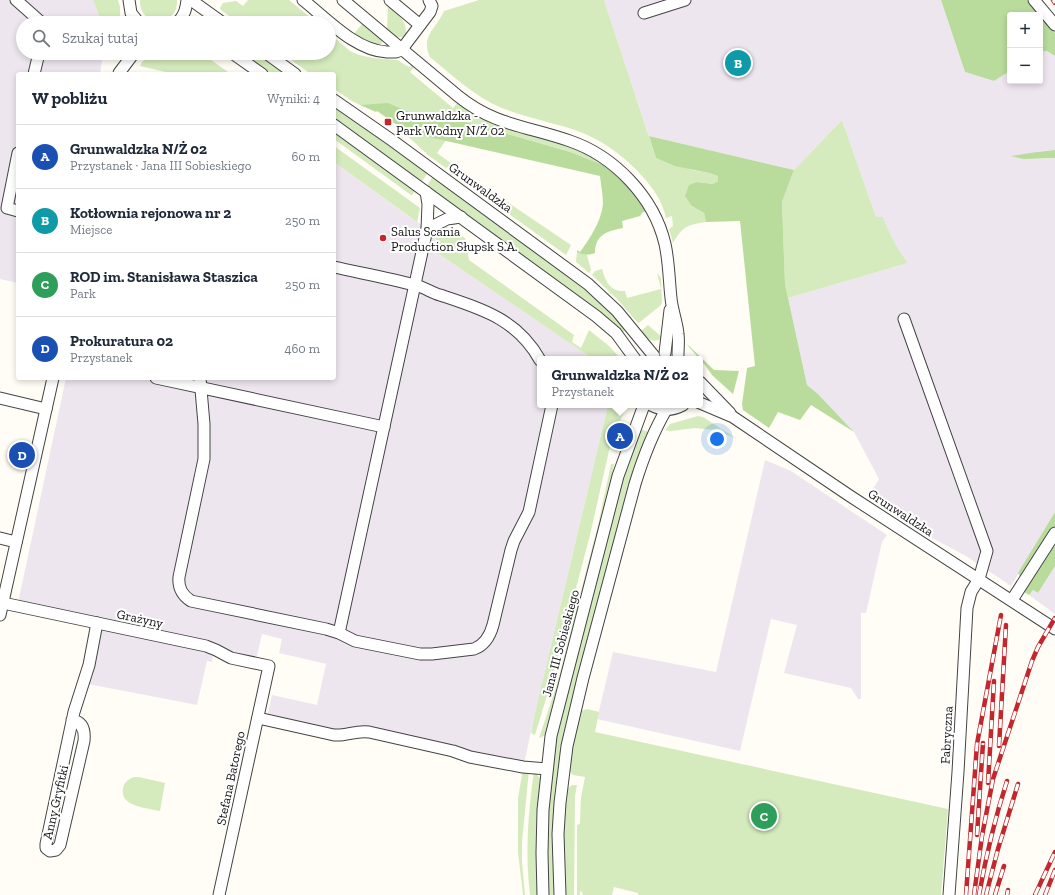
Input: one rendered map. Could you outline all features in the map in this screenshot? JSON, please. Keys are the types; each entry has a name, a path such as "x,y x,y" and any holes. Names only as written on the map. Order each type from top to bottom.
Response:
{"street":[{"path":"16,0 34,16"},
{"path":"129,0 130,16"},
{"path":"183,16 187,0"},
{"path":"191,0 213,16"},
{"path":"303,0 323,16"},
{"path":"343,0 464,102 482,113 506,123 582,145 596,152 625,176 645,200 662,232 669,266 671,300 681,356"},
{"path":"390,0 420,25"},
{"path":"336,26 360,45 368,49 383,52 397,52 402,49 431,9 432,6 429,0"},
{"path":"644,13 685,0"},
{"path":"1034,0 1055,25"},
{"path":"34,72 37,60"},
{"path":"119,72 121,60"},
{"path":"120,72 129,60"},
{"path":"242,60 259,72"},
{"path":"276,60 292,72"},
{"name":"Grunwaldzka","path":"336,101 393,141 588,284 617,311 656,356"},
{"path":"336,126 596,316 616,333 633,356"},
{"path":"16,162 6,208 16,210"},
{"path":"339,632 428,229 428,204 426,192"},
{"path":"428,229 447,219 461,217"},
{"path":"336,267 416,285 438,295 480,308 501,319 522,337 537,356"},
{"path":"656,356 671,300"},
{"name":"Fabryczna","path":"904,319 987,551 979,579 971,592 966,608 958,772 949,895"},
{"path":"0,615 53,380"},
{"path":"174,380 200,383 384,427"},
{"path":"200,383 204,424 204,459 179,576 180,590 183,595 191,601 310,625 339,632 355,641 425,655 474,649 480,647 485,642 493,625 514,541 529,512 551,408"},
{"name":"Grunwaldzka","path":"703,385 733,417"},
{"path":"0,398 46,409"},
{"name":"Grunwaldzka","path":"703,404 733,417 855,499 1055,629"},
{"name":"Jana III Sobieskiego","path":"543,895 543,810 546,769 554,724 618,476 643,408"},
{"path":"656,408 666,410 677,408"},
{"path":"560,895 558,834 567,746 583,678 634,484 656,427 666,410"},
{"path":"1012,600 1055,533"},
{"path":"0,538 16,542"},
{"name":"Grażyny","path":"3,603 206,646 231,658 269,666"},
{"name":"Anny Gryfitki","path":"72,720 77,721 82,725 84,741 60,845 56,850 50,851 47,850 45,846 72,720 78,695 89,665 97,623"},
{"name":"Stefana Batorego","path":"219,895 269,666"},
{"path":"258,718 341,736 356,731 364,731 453,751 470,757 523,767 546,769"}],"shaded area":[{"path":"0,0 93,0 99,16 16,16 16,60 102,60 100,72 16,72 16,283 0,279"},
{"path":"604,0 941,0 965,72 994,81 1007,73 1007,84 1043,84 1043,52 1047,51 1055,56 1055,150 1012,156 1044,159 1055,158 1055,512 1011,586 966,556 913,528 868,497 879,479 854,432 818,394 807,385 788,298 908,263 897,249 883,217 876,217 842,120 794,170 649,136"},
{"path":"336,163 411,218 437,234 433,250 589,356 537,356 537,408 607,408 524,764 267,717 272,695 317,705 326,664 331,665 279,653 282,639 262,634 256,660 18,603 66,380 336,380"},
{"path":"765,460 791,471 887,535 882,542 866,613 861,613 861,699 858,699 851,688 784,673 797,625 771,619 740,751 597,719 613,652 716,672"},
{"path":"1055,566 1055,614 1029,595 1033,590 1038,593"},
{"path":"101,627 214,651 212,662 207,661 197,705 88,684"}],"green space":[{"path":"93,0 118,0 120,16 99,16"},
{"path":"140,0 177,0 176,9 172,16 146,16 141,9"},
{"path":"248,0 289,0 308,16 229,16 220,8 223,3 236,1 243,6"},
{"path":"479,0 604,0 656,158 693,170 718,176 718,181 713,184 697,182 692,206 704,213 706,222 686,227 673,243 669,229 673,226 672,216 666,218 660,201 650,185 635,168 619,154 592,137 572,129 502,108 482,98 430,57 427,50 428,38 444,11"},
{"path":"941,0 1027,0 1037,12 1007,12 1007,73 994,81 965,72"},
{"path":"388,6 398,15 405,25 406,34 403,37 397,37 387,29"},
{"path":"1043,19 1055,33 1055,56 1047,51 1043,52"},
{"path":"362,24 382,40 382,44 368,43 353,35"},
{"path":"336,39 350,51 359,55 397,60 409,67 413,65 415,66 410,72 453,108 458,102 489,122 505,128 568,145 606,166 570,152 445,118 425,117 373,105 360,105 336,90 336,72 308,72 291,60 336,60"},
{"path":"144,60 211,60 228,72 166,72 140,66"},
{"path":"251,60 265,60 282,72 269,72"},
{"path":"388,103 411,113 425,117 445,118 469,123 539,143 570,152 606,166 628,186 645,211 640,216 622,221 623,228 612,230 603,234 597,242 595,253 586,255 579,253 577,250 580,252 591,235 602,211 603,201 600,176 407,132 377,111 376,112 360,105"},
{"path":"336,108 428,173 421,182 336,119"},
{"path":"842,120 876,217 883,217 894,242 908,263 788,298 785,284 782,202 794,170"},
{"path":"403,128 407,132 446,140 437,153 452,164 446,168 428,155 401,130"},
{"path":"336,133 415,191 411,195 336,140"},
{"path":"649,136 794,170 782,202 785,284 807,385 818,394 854,432 811,405 800,420 778,412 769,428 743,410 742,404 747,368 755,366 740,221 706,222 704,213 692,206 685,196 689,185 697,182 713,184 718,181 718,176 675,166 656,158"},
{"path":"336,147 420,208 417,222 336,163"},
{"path":"1055,150 1055,158 1023,159 1011,156 1038,152"},
{"path":"463,172 571,245 566,255 459,178 460,173"},
{"path":"433,176 584,287 626,330 622,333 602,313 427,186"},
{"path":"444,225 465,238 469,260 574,335 572,342 581,348 589,330 609,346 618,356 589,356 433,250 436,234"},
{"path":"577,252 587,255 591,270 589,273 576,262"},
{"path":"602,269 609,285 616,290 625,291 627,298 661,289 657,273 661,278 662,302 661,305 638,323 618,300 592,275 595,271"},
{"path":"648,325 663,338 656,341 650,340 641,331"},
{"path":"687,344 699,356 697,356"},
{"path":"703,359 714,370 739,371 733,394 712,375"},
{"path":"607,408 626,408 611,442 590,535 552,679 535,735 531,733"},
{"path":"698,416 703,417 737,439 716,430 695,428 671,431 665,430 670,424"},
{"path":"641,429 648,432 631,476 564,735 554,814 554,895 549,895 548,811 552,769 560,719 622,482"},
{"path":"611,464 614,464 611,481 550,714 546,735 539,738 557,684 598,525"},
{"path":"1055,512 1055,526 1021,578 1018,573"},
{"path":"1055,540 1055,566 1038,593 1033,590 1029,595 1023,590"},
{"path":"587,709 599,712 595,732 948,809 941,895 638,895 638,893 614,887 612,895 583,895 580,891 580,895 577,895 577,825 580,824 581,797 585,777 573,775 569,770 573,743 581,711"},
{"path":"523,769 529,770 522,842 525,895 523,895 518,852 518,798"},
{"path":"534,771 540,778 536,834 538,895 530,895 528,879 528,833"},
{"path":"134,777 165,783 160,811 136,806 125,799 123,794 124,784"},
{"path":"572,785 577,785 575,796 574,895 565,895 563,831 567,789"}],"railway":[{"path":"966,895 977,744 1001,615"},
{"path":"974,895 982,836 993,779 1032,661 1038,647 1055,618"},
{"path":"999,746 1006,625"},
{"path":"988,783 994,681"},
{"path":"977,835 983,743"},
{"path":"979,895 991,837 1007,781"},
{"path":"986,895 998,849 1018,784"},
{"path":"1035,895 1055,852"},
{"path":"995,895 1004,866"},
{"path":"1045,895 1055,870"},
{"path":"1007,895 1008,890"}],"place":[{"name":"Kotłownia rejonowa nr 2","path":"738,63"},
{"name":"Grunwaldzka - Park Wodny N/Ż 02","path":"388,122"},
{"name":"Salus Scania Production Słupsk S.A.","path":"383,238"},
{"name":"Grunwaldzka N/Ż 02","path":"620,436"},
{"name":"Prokuratura 02","path":"22,455"},
{"name":"ROD im. Stanisława Staszica","path":"764,816"}]}
